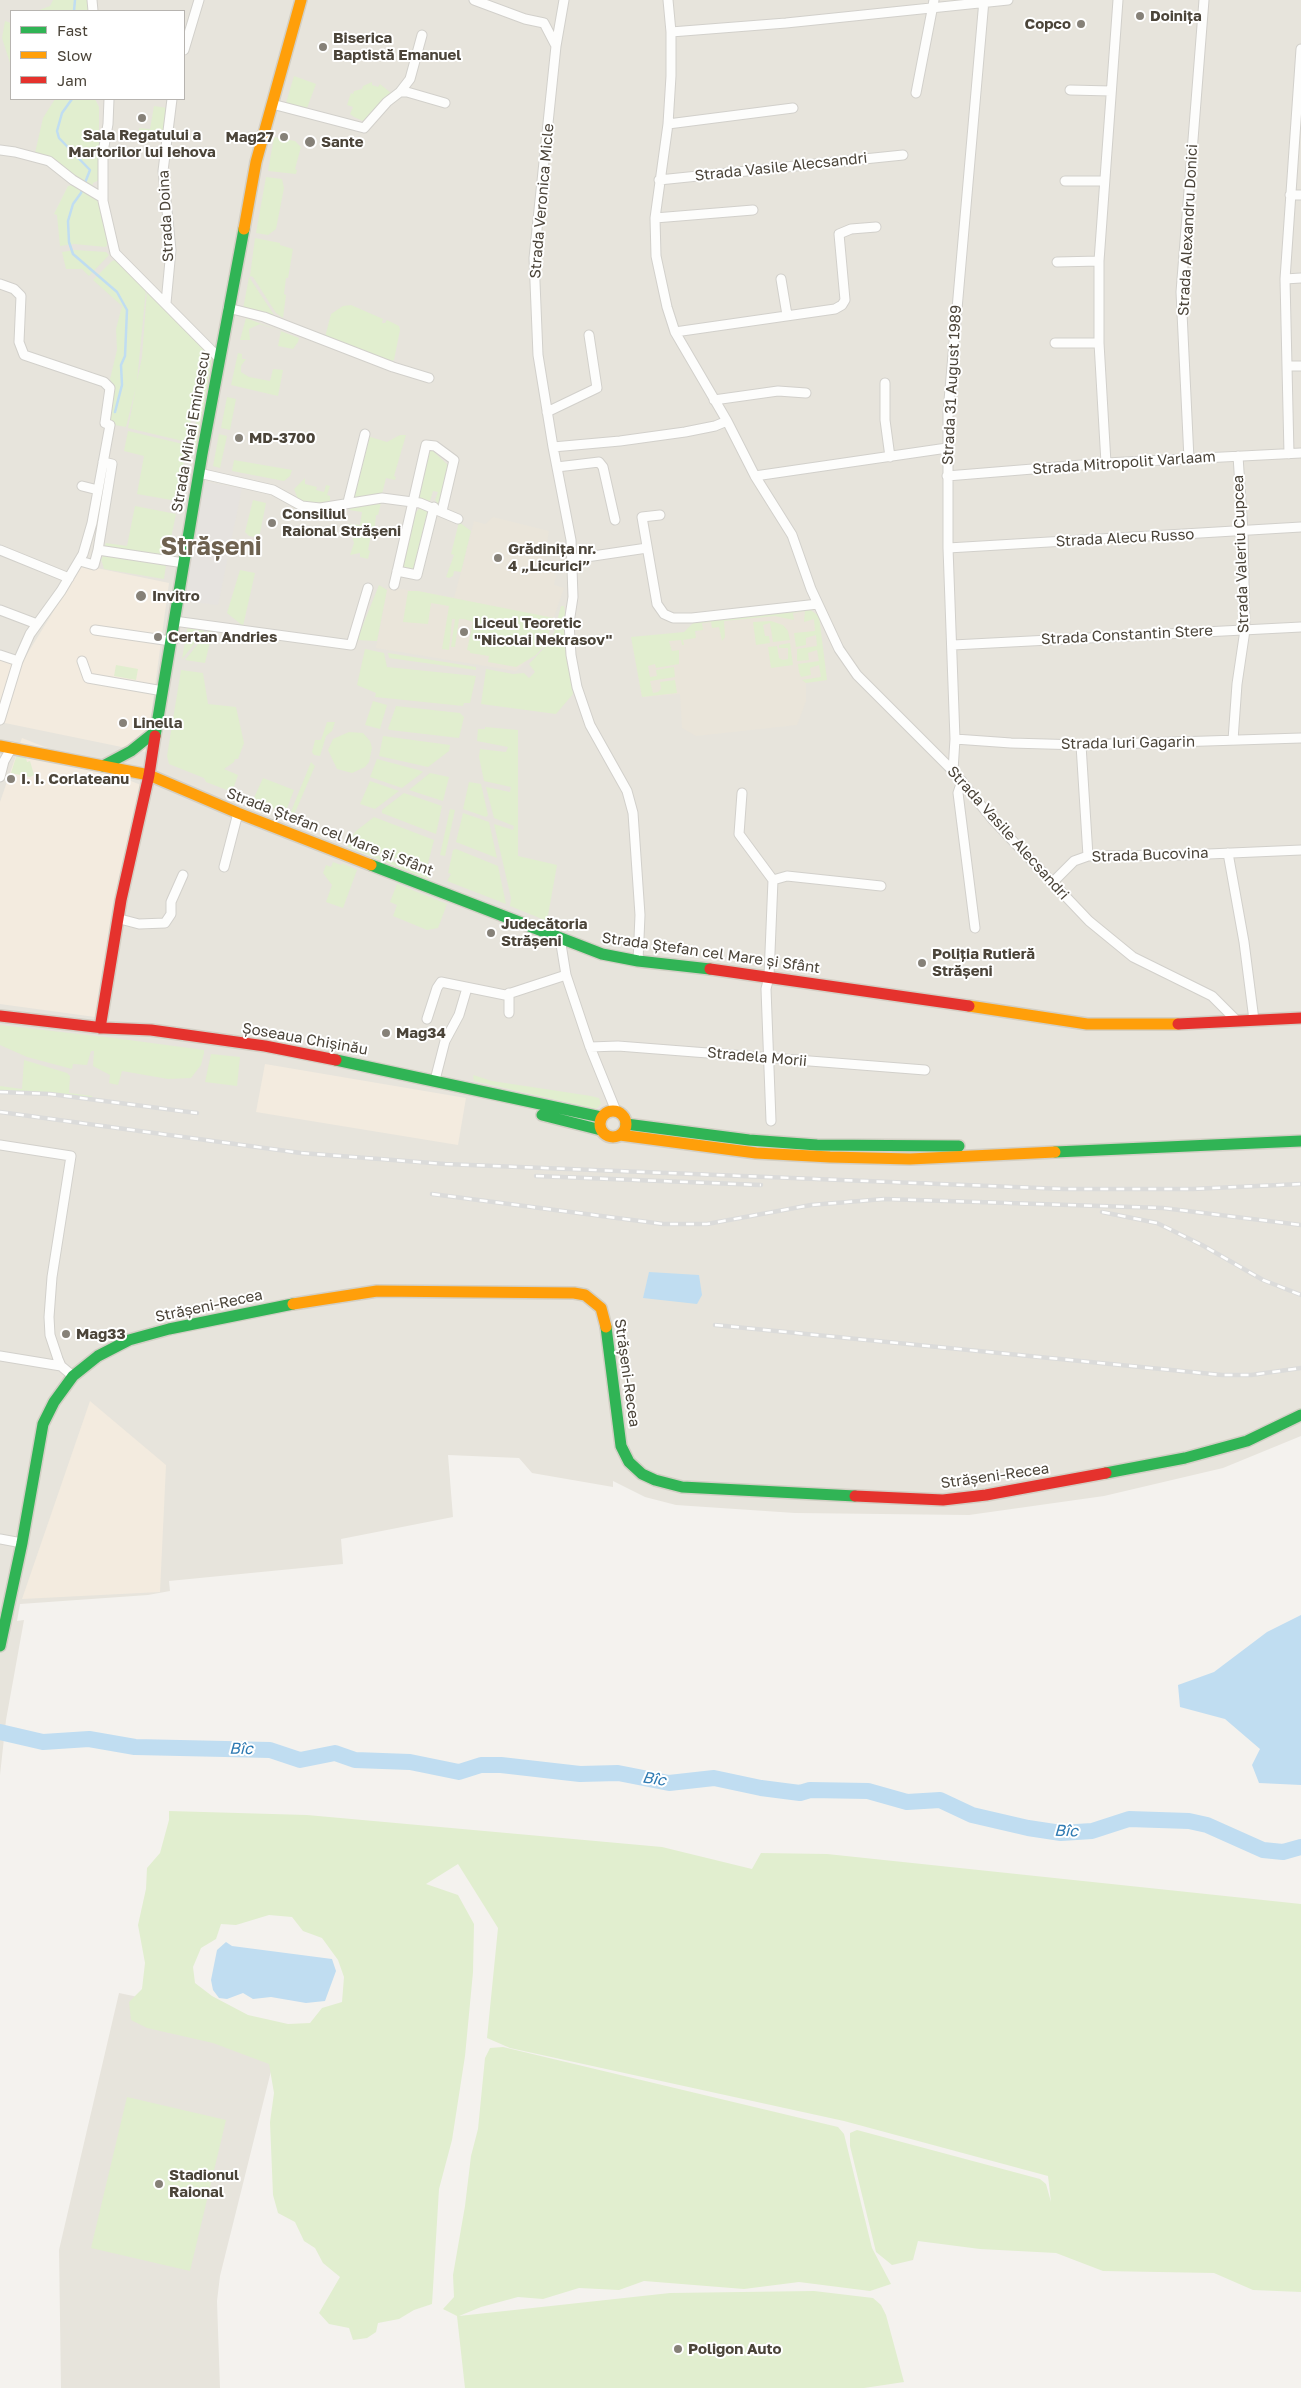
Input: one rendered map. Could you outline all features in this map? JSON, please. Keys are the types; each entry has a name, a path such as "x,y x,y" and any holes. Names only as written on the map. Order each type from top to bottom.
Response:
{"main road":[{"name":"Strada Mihai Eminescu","path":"102,1028 103,998 120,919 121,900 149,775 219,358 256,162 301,0"},
{"path":"104,766 131,752 156,731"},
{"name":"Strada Ștefan cel Mare și Sfânt","path":"0,746 149,775 238,813 602,954 769,976 1086,1024 1158,1025 1301,1018"},
{"name":"Șoseaua Chișinău","path":"0,1016 102,1028 150,1030 265,1046 435,1080 601,1117"},
{"path":"102,1028 153,1039 266,1054 372,1074 601,1130 611,1137 620,1135 756,1153 910,1159 1301,1141"},
{"path":"601,1130 601,1117 608,1111 616,1111 623,1115 626,1124 620,1135"},
{"path":"626,1124 750,1140 894,1147 1301,1130"},
{"name":"Strășeni-Recea","path":"0,1646 22,1543 43,1424 54,1402 73,1376 98,1356 115,1346 146,1334 258,1310 377,1291 574,1293 594,1300 601,1308 605,1319 621,1446 629,1462 642,1474 655,1480 682,1487 925,1500 986,1495 1185,1458 1247,1441 1301,1415"}],"street":[{"path":"185,47 199,0"},
{"path":"474,0 525,19 544,23 560,20"},
{"name":"Strada Veronica Micle","path":"564,0 556,46 534,258 538,355 553,447 572,540 573,597 569,623 571,655 577,686 590,725 627,791 633,813 640,916 638,960"},
{"name":"Strada Vasile Alecsandri","path":"668,0 671,32 668,124 655,218 656,256 667,307 675,332 755,476 792,535 818,604 839,649 856,675 953,771 993,820 1089,921 1133,957 1212,996 1236,1021"},
{"path":"671,32 786,23 933,4 1008,0"},
{"path":"1106,463 1099,343 1099,261 1118,0"},
{"name":"Strada Alexandru Donici","path":"1189,459 1181,292 1204,0"},
{"name":"Strada 31 August 1989","path":"953,771 955,739 948,548 948,412 984,1"},
{"path":"916,93 933,4"},
{"path":"544,23 556,46"},
{"path":"272,104 364,128 387,102 400,92 410,79 422,35"},
{"path":"1289,454 1286,279 1290,195 1299,104 1301,49"},
{"path":"1070,90 1111,91"},
{"path":"400,92 408,92 444,104"},
{"path":"109,100 108,124 103,152 103,198 115,253 219,358"},
{"name":"Strada Doina","path":"166,304 170,250 163,171 172,100"},
{"path":"668,124 793,108"},
{"path":"0,150 16,152 49,161 78,184 103,198"},
{"name":"Strada Vasile Alecsandri","path":"659,180 903,155"},
{"path":"1065,181 1104,181"},
{"path":"1290,195 1301,195"},
{"path":"655,218 753,210"},
{"path":"675,332 834,309 842,305 844,300 839,234 841,231 852,228 876,227"},
{"path":"1057,262 1099,261"},
{"path":"1286,279 1301,278"},
{"path":"781,280 787,315"},
{"path":"0,284 14,289 21,296 19,342 24,355 99,380 109,386 110,394 104,462 92,523 80,561 37,624 18,661 0,720"},
{"path":"228,308 264,317 393,367 429,378"},
{"path":"547,412 598,388 589,335"},
{"path":"1055,343 1099,343"},
{"path":"1287,366 1301,366"},
{"path":"885,383 885,420 890,458"},
{"path":"714,400 778,391 806,393"},
{"path":"553,447 658,436 715,426 726,421"},
{"path":"348,502 365,434"},
{"path":"394,585 397,571 413,503 426,445 435,446 454,460 417,575 397,571"},
{"path":"755,476 890,458 947,448"},
{"name":"Strada Mitropolit Varlaam","path":"947,476 1106,463 1301,454"},
{"name":"Strada Valeriu Cupcea","path":"1233,740 1237,684 1245,630 1243,532 1238,456"},
{"path":"80,561 94,565 98,550 112,464 104,462"},
{"path":"557,468 599,462 603,466 615,520"},
{"path":"199,473 273,490 302,506 320,508 382,498 438,509 458,519"},
{"path":"82,486 98,490"},
{"path":"660,515 642,517 657,604 664,614 673,618 692,618 818,604"},
{"name":"Strada Alecu Russo","path":"948,548 1243,532 1301,527"},
{"path":"572,559 646,548"},
{"path":"0,550 69,578"},
{"path":"98,550 184,563"},
{"path":"174,621 351,645 368,588"},
{"path":"0,610 37,624"},
{"name":"Strada Constantin Stere","path":"953,645 1301,627"},
{"path":"95,630 171,641"},
{"path":"0,655 18,661"},
{"path":"82,661 88,678 163,692"},
{"name":"Strada Iuri Gagarin","path":"955,739 1011,744 1081,745 1301,738"},
{"path":"1081,745 1088,856"},
{"path":"0,777 4,761 12,748"},
{"path":"962,781 958,793 975,928"},
{"path":"742,793 739,834 773,880 769,976 766,989 771,1121"},
{"path":"224,867 238,813"},
{"name":"Strada Bucovina","path":"1052,883 1074,862 1088,856 1301,850"},
{"name":"Strada Bucovina","path":"1228,853 1244,942 1254,1020"},
{"path":"120,919 139,924 165,923 171,914 171,902 182,875"},
{"path":"773,880 787,876 881,886"},
{"path":"560,938 566,975 590,1047 616,1111"},
{"path":"427,1019 437,988 441,982 499,994 509,993 566,975"},
{"path":"435,1080 445,1041 459,1015 467,988"},
{"path":"509,993 509,1013"},
{"name":"Stradela Morii","path":"590,1047 618,1046 770,1057 900,1070 925,1070"},
{"path":"0,1145 71,1156 50,1300 50,1335 62,1366 73,1376"},
{"path":"0,1356 62,1366"},
{"path":"0,1539 22,1543"}],"shaded area":[{"path":"0,0 1301,0 1301,1436 1223,1468 1104,1496 969,1515 795,1513 676,1505 645,1497 613,1481 613,1487 532,1473 519,1458 448,1455 453,1517 341,1539 343,1564 169,1581 170,1591 148,1595 20,1604 17,1621 24,1620 6,1720 0,1775"},
{"path":"204,482 242,488 218,605 184,601"},
{"path":"493,517 549,531 544,562 556,575 554,585 564,588 544,646 536,655 516,671 376,648 387,588 418,591 454,598 474,521 485,524"},
{"path":"82,565 169,583 146,752 0,722 0,657 21,664"},
{"path":"809,609 819,616 827,680 806,683 806,701 797,725 696,736 682,728 680,694 642,697 632,641 697,632 696,620"},
{"path":"22,738 141,785 95,1017 0,1004 0,802"},
{"path":"265,1064 466,1098 458,1145 256,1112"},
{"path":"90,1401 166,1465 160,1592 22,1599"},
{"path":"119,1993 282,2027 220,2276 217,2301 220,2388 61,2388 59,2250"}],"green space":[{"path":"53,0 87,0 89,10 40,10 50,6"},
{"path":"5,21 10,23 10,63 2,38"},
{"path":"294,76 316,84 307,108 286,103"},
{"path":"372,82 372,85 378,87 380,84 391,93 363,121 350,114 353,107 347,105 351,93 353,94 354,91 362,89 363,86"},
{"path":"54,100 96,100 99,107 99,180 93,183 92,188 45,156 35,153 43,118"},
{"path":"154,106 167,108 162,138 152,136 146,144 137,143 139,128 150,129"},
{"path":"274,137 295,141 301,147 295,169 297,170 296,174 268,171"},
{"path":"266,177 282,179 284,188 276,229 268,235 256,233"},
{"path":"73,185 98,200 108,243 106,247 74,244 60,246 57,215 54,214 68,186"},
{"path":"255,238 280,243 280,245 293,249 288,278 286,278 283,318 276,313 253,277 250,276"},
{"path":"75,250 106,252 109,255 89,276 82,269 66,269 62,252"},
{"path":"115,260 146,289 137,381 142,357 147,290 204,347 187,442 128,428 136,387 126,427 115,425 110,421 113,386 110,379 117,350 116,329 122,306 93,280"},
{"path":"249,277 274,315 243,309"},
{"path":"351,305 383,319 382,323 385,323 387,320 399,326 400,330 394,360 390,362 325,337 331,314 343,306"},
{"path":"246,318 276,329 260,324 249,329 250,340 240,340"},
{"path":"281,331 299,338 293,349 278,346"},
{"path":"209,352 212,360 197,451 192,444"},
{"path":"238,353 242,354 242,359 246,359 241,366 241,372 249,377 270,381 273,369 283,370 278,396 231,385"},
{"path":"227,397 236,399 230,430 221,428"},
{"path":"128,431 187,445 177,501 137,494 144,456 124,451"},
{"path":"219,434 227,436 220,468 213,466"},
{"path":"400,435 406,435 394,476 396,477 395,480 386,478 382,494 352,499 367,436 387,442"},
{"path":"428,450 432,450 450,467 442,502 438,504 435,500 438,492 433,491 430,501 417,497"},
{"path":"234,460 292,470 290,476 284,481 232,471"},
{"path":"305,478 305,484 317,487 316,490 324,492 326,485 330,486 327,495 330,496 330,503 299,502 294,489"},
{"path":"253,500 266,503 259,538 249,536 245,532"},
{"path":"381,503 378,515 376,515 374,535 371,535 368,559 360,557 360,553 350,555 354,543 348,524 360,525 362,512 349,510 350,507"},
{"path":"135,506 176,514 167,557 107,548 105,545 106,543 127,546"},
{"path":"420,508 429,511 416,570 401,567 415,513"},
{"path":"459,522 471,531 461,572 454,571 453,576 449,578 446,577 454,555 451,554"},
{"path":"104,555 166,565 164,579 104,569 101,559"},
{"path":"240,570 255,573 243,626 227,613"},
{"path":"379,585 387,590 377,641 357,640"},
{"path":"408,591 418,591 554,618 544,646 536,655 516,667 488,662 489,656 470,653 467,650 473,622 464,619 459,619 455,647 451,647 455,619 452,619 449,650 442,649 449,606 431,603 428,624 403,622"},
{"path":"561,606 564,606 566,618 573,694 556,714 481,704 486,669 513,674 524,673 529,678 535,672 529,664 548,644 554,633"},
{"path":"809,609 819,616 827,680 806,683 802,680 821,677 819,665 810,668 811,675 801,677 799,672 798,664 819,661 817,650 808,653 809,660 797,661 797,649 817,646 816,635 806,638 806,645 796,647 794,633 815,631 814,619 804,622 805,611 793,613 794,620 775,616 724,621 725,637 722,641 719,627 712,628 711,622 702,623 703,630 695,631 696,638 683,640 684,645 682,645 681,640 669,641 672,651 679,650 679,664 656,668 655,664 648,666 650,677 657,676 656,670 674,667 675,677 650,681 653,693 661,689 660,682 675,680 677,693 642,697 631,637 684,632 696,620"},
{"path":"771,621 783,625 788,631 790,640 773,642 770,623 763,625 765,636 769,636 770,643 756,645 753,622"},
{"path":"188,624 207,628 182,659"},
{"path":"210,629 213,629 205,663 185,660"},
{"path":"790,643 793,665 771,668 768,647 777,646 779,658 783,660 788,659 788,648 779,648 779,645"},
{"path":"365,649 384,653 387,667 476,676 470,703 464,703 463,706 375,697 376,693 357,685"},
{"path":"388,653 476,667 476,670 389,658"},
{"path":"116,665 138,669 136,680 114,676"},
{"path":"181,670 203,673 208,704 236,707 244,743 238,759 235,759 234,762 224,769 238,775 232,792 169,764 167,756"},
{"path":"373,701 387,705 380,729 365,725"},
{"path":"396,706 460,713 464,717 459,738 388,729"},
{"path":"327,722 335,722 332,731 326,736 320,756 314,755 312,752 315,740 321,740"},
{"path":"485,727 518,730 518,856 557,865 547,921 510,906 511,898 494,824 513,830 514,826 494,818 486,787 510,792 511,787 484,781 479,757 480,749 506,752 508,747 477,741 478,729 485,729"},
{"path":"349,732 363,733 370,741 372,748 369,762 365,767 352,773 337,769 328,750 333,739"},
{"path":"383,736 450,745 449,751 428,767 379,756"},
{"path":"17,754 26,758 27,762 30,761 34,775 30,777 11,773"},
{"path":"377,759 423,772 402,788 370,777"},
{"path":"311,762 315,766 294,815 290,814"},
{"path":"430,773 449,777 443,801 409,790"},
{"path":"263,778 294,790 285,813 253,800"},
{"path":"370,781 399,791 375,809 360,804"},
{"path":"469,782 481,784 488,815 486,817 463,809"},
{"path":"404,793 442,806 436,834 382,813 382,810"},
{"path":"450,809 455,810 445,856 440,855"},
{"path":"463,813 489,822 497,858 456,842"},
{"path":"374,817 434,840 426,871 350,839 356,831"},
{"path":"348,843 428,876 429,880 348,847"},
{"path":"456,849 498,866 506,904 447,881 451,874 448,873 453,850"},
{"path":"333,862 341,865 342,863 357,870 343,908 326,902 332,885 323,873 326,865 331,867"},
{"path":"397,884 447,904 438,928 427,930 393,916 397,905 390,902"},
{"path":"0,1025 204,1050 204,1053 201,1065 191,1078 168,1079 122,1071 118,1085 109,1083 110,1075 93,1066 94,1051 91,1051 87,1065 73,1064 72,1069 27,1057 0,1045"},
{"path":"211,1054 240,1057 237,1086 205,1082"},
{"path":"24,1060 67,1073 70,1076 69,1093 92,1096 92,1099 54,1093 0,1090 0,1086 22,1089"},
{"path":"473,1075 492,1081 591,1096 599,1098 601,1104 596,1109 474,1081"},
{"path":"169,1811 307,1815 662,1847 752,1869 761,1853 827,1854 1301,1904 1301,2292 1253,2290 1214,2273 1103,2271 1056,2253 980,2249 918,2241 913,2260 892,2265 876,2252 850,2146 850,2133 857,2130 1040,2179 1046,2184 1051,2202 1048,2176 844,2121 510,2048 487,2038 498,1928 458,1864 426,1884 458,1895 474,1924 473,1972 465,2056 452,2140 439,2189 432,2304 414,2310 399,2319 378,2323 376,2332 367,2338 353,2340 349,2328 329,2324 319,2313 340,2277 323,2263 315,2248 304,2241 295,2222 278,2213 273,2195 270,2122 274,2093 269,2064 213,2043 147,2028 131,2020 129,2002 142,1989 145,1963 138,1925 146,1889 147,1868 160,1853 169,1820","holes":["269,1915 292,1917 303,1931 322,1938 338,1960 344,1977 342,2002 322,2008 310,2023 288,2024 248,2015 212,1996 195,1983 193,1967 201,1948 216,1939 221,1924 236,1925"]},
{"path":"503,2047 838,2127 844,2134 872,2248 891,2284 870,2291 799,2282 744,2289 644,2281 619,2290 579,2288 543,2299 518,2297 481,2307 459,2316 670,2293 814,2291 873,2298 881,2305 886,2315 904,2382 864,2388 465,2388 457,2316 443,2309 454,2297 453,2275 465,2206 471,2156 478,2129 485,2058 490,2048"},
{"name":"Stadionul Raional","path":"127,2097 226,2120 190,2271 91,2248"}],"water":[{"path":"649,1272 699,1275 702,1295 697,1304 643,1298"},
{"path":"1301,1615 1301,1785 1259,1783 1252,1765 1260,1749 1225,1719 1180,1707 1178,1685 1214,1672 1267,1632"},
{"path":"226,1942 232,1946 332,1959 336,1971 325,2001 306,2003 271,1997 253,1999 243,1993 227,1999 219,1998 213,1990 211,1980 217,1950"}],"waterway":[{"path":"74,10 75,0"},
{"path":"71,100 62,113 57,131 59,138 90,170 81,193 73,204 68,221 69,242 73,254 117,292 127,310 125,356 121,365 122,385 115,412"},
{"name":"Bîc","path":"0,1732 43,1742 89,1739 135,1747 270,1750 300,1760 335,1753 355,1760 410,1762 459,1772 481,1765 501,1765 580,1774 618,1773 669,1783 714,1778 761,1788 800,1793 810,1790 868,1791 907,1802 940,1800 972,1815 1028,1828 1061,1833 1092,1831 1129,1819 1189,1821 1207,1825 1263,1850 1283,1852 1301,1847"}],"railway":[{"path":"0,1092 50,1094 197,1113"},
{"path":"0,1112 301,1153 445,1164 1064,1189 1192,1189 1301,1184"},
{"path":"536,1176 761,1185"},
{"path":"432,1194 663,1224 707,1224 811,1205 884,1199 1163,1208 1301,1225"},
{"path":"1102,1212 1157,1223 1202,1245 1263,1280 1301,1295"},
{"path":"715,1325 1222,1375 1251,1375 1301,1368"}],"traffic: fast":[{"path":"155,736 202,454 244,229"},
{"path":"103,766 131,751 156,731"},
{"path":"371,865 602,954 638,961 710,969"},
{"path":"336,1060 601,1117"},
{"path":"542,1115 601,1130"},
{"path":"626,1124 749,1140 817,1145 959,1146"},
{"path":"1055,1152 1301,1141"},
{"path":"0,1646 22,1543 43,1424 54,1402 73,1376 98,1356 129,1340 169,1329 293,1304"},
{"path":"606,1327 621,1446 629,1462 642,1474 655,1480 682,1487 855,1496"},
{"path":"1106,1473 1185,1458 1247,1441 1301,1415"}],"traffic: slow":[{"path":"244,229 256,162 301,0"},
{"path":"0,746 149,775 238,813 371,865"},
{"path":"969,1006 1087,1024 1178,1024"},
{"path":"613,1111 622,1115 626,1124 622,1133 613,1137 604,1133 600,1124 604,1115 613,1111"},
{"path":"620,1135 756,1153 830,1157 910,1159 1055,1152"},
{"path":"293,1304 377,1291 574,1293 585,1295 601,1308 606,1327"}],"traffic: jam":[{"path":"100,1028 121,900 149,775 155,736"},
{"path":"710,969 969,1006"},
{"path":"0,1016 104,1028 151,1030 265,1046 336,1060"},
{"path":"1178,1024 1301,1018"},
{"path":"855,1496 943,1500 986,1495 1106,1473"}],"place":[{"name":"Doinița","path":"1140,16"},
{"name":"Copco","path":"1081,24"},
{"name":"Biserica Baptistă Emanuel","path":"323,47"},
{"name":"Sala Regatului a Martorilor lui Iehova","path":"142,118"},
{"name":"Mag27","path":"284,137"},
{"name":"Sante","path":"310,142"},
{"name":"MD-3700","path":"239,438"},
{"name":"Consiliul Raional Strășeni","path":"272,523"},
{"name":"Grădinița nr. 4 „Licurici”","path":"498,558"},
{"name":"Invitro","path":"141,596"},
{"name":"Liceul Teoretic \"Nicolai Nekrasov\"","path":"464,632"},
{"name":"Certan Andries","path":"158,637"},
{"name":"Linella","path":"123,723"},
{"name":"I. I. Corlateanu","path":"11,779"},
{"name":"Judecătoria Strășeni","path":"491,933"},
{"name":"Poliția Rutieră Strășeni","path":"922,963"},
{"name":"Mag34","path":"386,1033"},
{"name":"Mag33","path":"66,1334"},
{"name":"Stadionul Raional","path":"159,2184"},
{"name":"Poligon Auto","path":"678,2349"}],"district":[{"name":"Strășeni","path":"211,547"}]}
